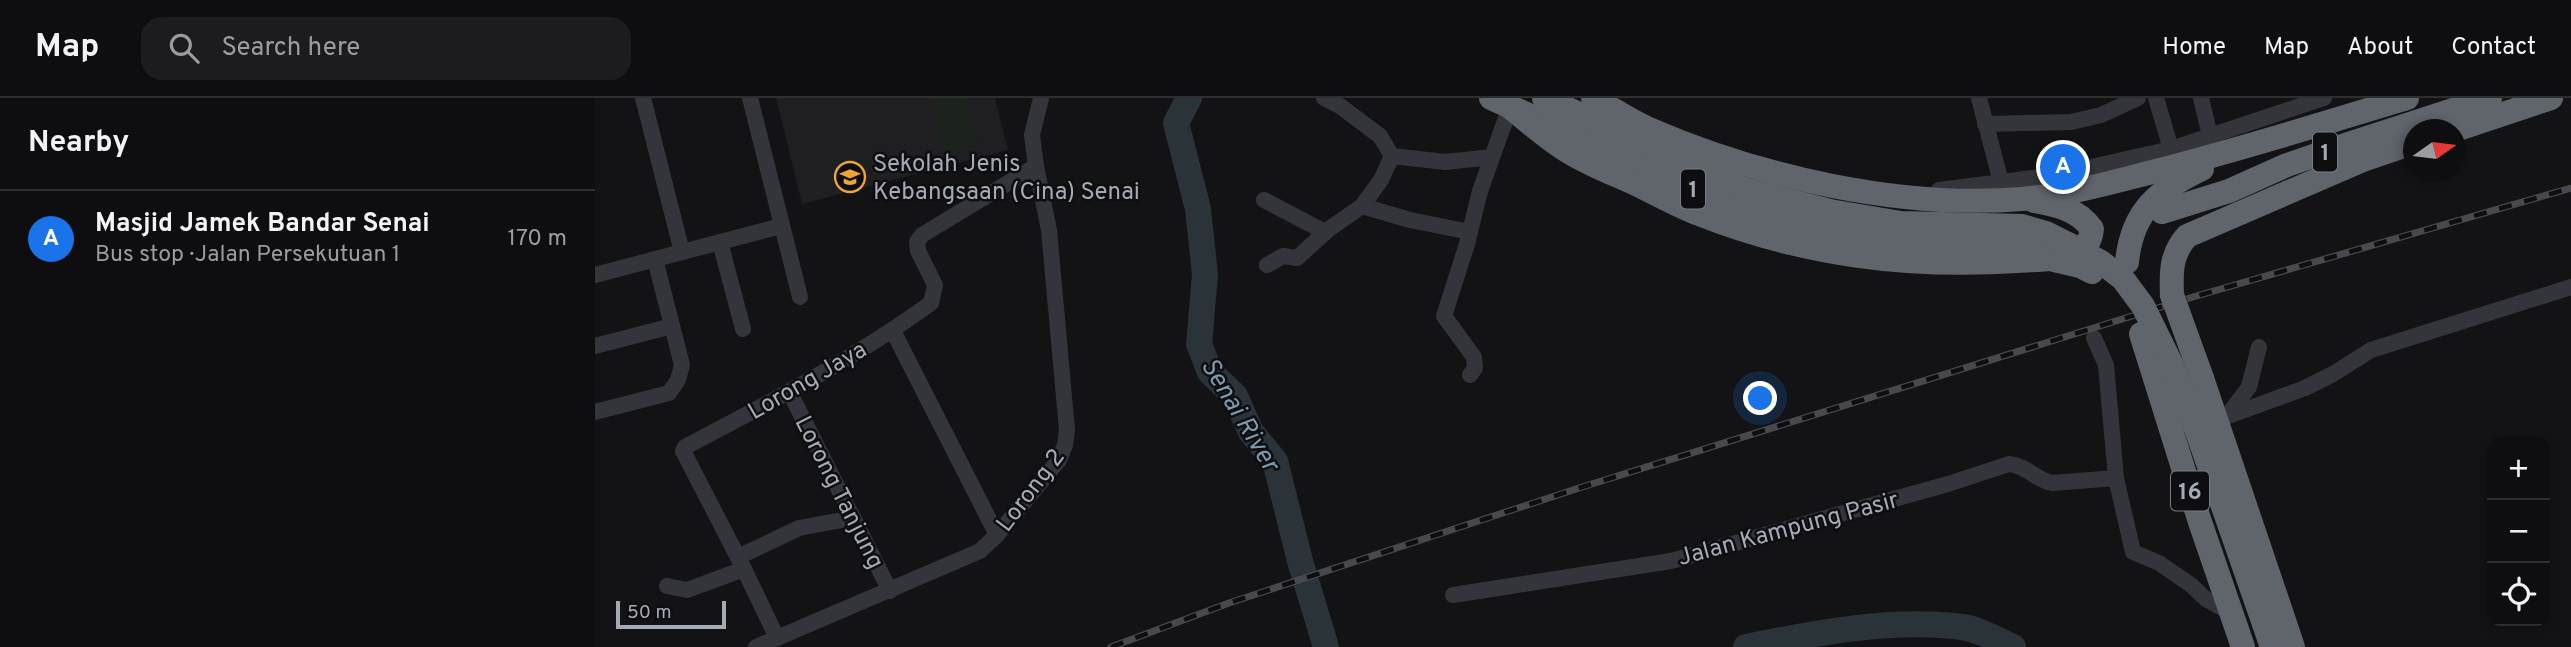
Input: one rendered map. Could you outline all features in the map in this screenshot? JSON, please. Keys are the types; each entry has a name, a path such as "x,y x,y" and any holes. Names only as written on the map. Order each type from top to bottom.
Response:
{"highway":[{"path":"1544,98 1744,189 1830,211 1901,223 2022,226 2046,233 2101,262 2123,279 2143,306 2172,365 2213,420 2293,647"},
{"name":"1","path":"1593,98 1648,128 1749,165 1815,183 1923,199 2022,199 2085,189 2247,148 2407,98"},
{"name":"1","path":"2162,212 2229,191 2287,165 2490,98"},
{"path":"2466,126 2551,98"},
{"name":"1","path":"1501,102 1702,193 1784,221 1886,239 1976,243 2045,250"},
{"path":"2273,647 2202,378 2172,295 2171,265 2177,247 2187,236 2363,160 2403,146"},
{"path":"2141,334 2127,262 2129,239 2139,218 2155,198 2175,182 2247,148"},
{"path":"2022,199 2074,212 2085,219 2092,229 2091,241 2083,251 2045,250"},
{"path":"2045,250 2092,272 2119,295 2141,334"},
{"name":"16","path":"2141,334 2243,647"}],"street":[{"path":"643,98 681,252"},
{"path":"750,98 800,297"},
{"name":"Lorong 2","path":"756,647 980,551 997,535 1059,460 1067,430 1049,230 1032,135 1041,98"},
{"path":"1324,98 1340,106 1380,136 1392,156"},
{"path":"1979,98 2001,182"},
{"path":"1986,124 2071,122 2101,115 2138,98"},
{"path":"2156,98 2171,149"},
{"path":"2201,98 2210,136"},
{"path":"1882,194 1960,188 2056,175 2171,149 2324,98"},
{"path":"1469,375 1475,368 1474,357 1444,316 1492,157 1501,102"},
{"path":"1392,156 1445,162 1492,157"},
{"path":"1267,265 1283,256 1297,258 1325,232 1362,206 1381,180 1392,156"},
{"name":"Lorong Jaya","path":"777,638 683,451 685,447 790,393 893,331 931,303 935,285 918,251 917,242 922,234 1036,166"},
{"path":"1264,200 1325,232"},
{"path":"1362,206 1410,220 1470,232"},
{"path":"595,275 781,226"},
{"path":"720,242 743,329"},
{"path":"595,412 669,393 678,380 682,365 655,259"},
{"path":"2213,420 2305,388 2371,350 2571,287"},
{"path":"595,346 672,326"},
{"path":"893,331 997,535"},
{"path":"2094,338 2106,365 2116,478 2133,552 2159,563 2206,599 2231,613"},
{"path":"2213,420 2249,387 2259,347"},
{"name":"Lorong Tanjung","path":"790,393 890,591"},
{"name":"Jalan Kampung Pasir","path":"1453,595 1671,561 1948,484 2009,464 2019,465 2043,481 2052,483 2116,478"},
{"path":"667,586 687,590 741,563 799,528 853,518"}],"shaded area":[{"name":"Sekolah Jenis Kebangsaan (Cina) Senai","path":"776,98 995,98 1008,150 802,204"},
{"path":"929,98 964,98 977,144 945,153"}],"waterway":[{"name":"Senai River","path":"1189,98 1176,123 1198,209 1205,275 1199,344 1210,372 1235,396 1251,432 1275,461 1300,561 1326,647"},
{"path":"1746,647 1854,628 1908,624 1968,628 2013,647"}],"railway":[{"path":"1111,647 1229,603 1579,488 2193,297 2571,188"}],"place":[{"name":"Masjid Jamek Bandar Senai","path":"2063,167"},
{"name":"Sekolah Jenis Kebangsaan (Cina) Senai","path":"850,177"}]}
